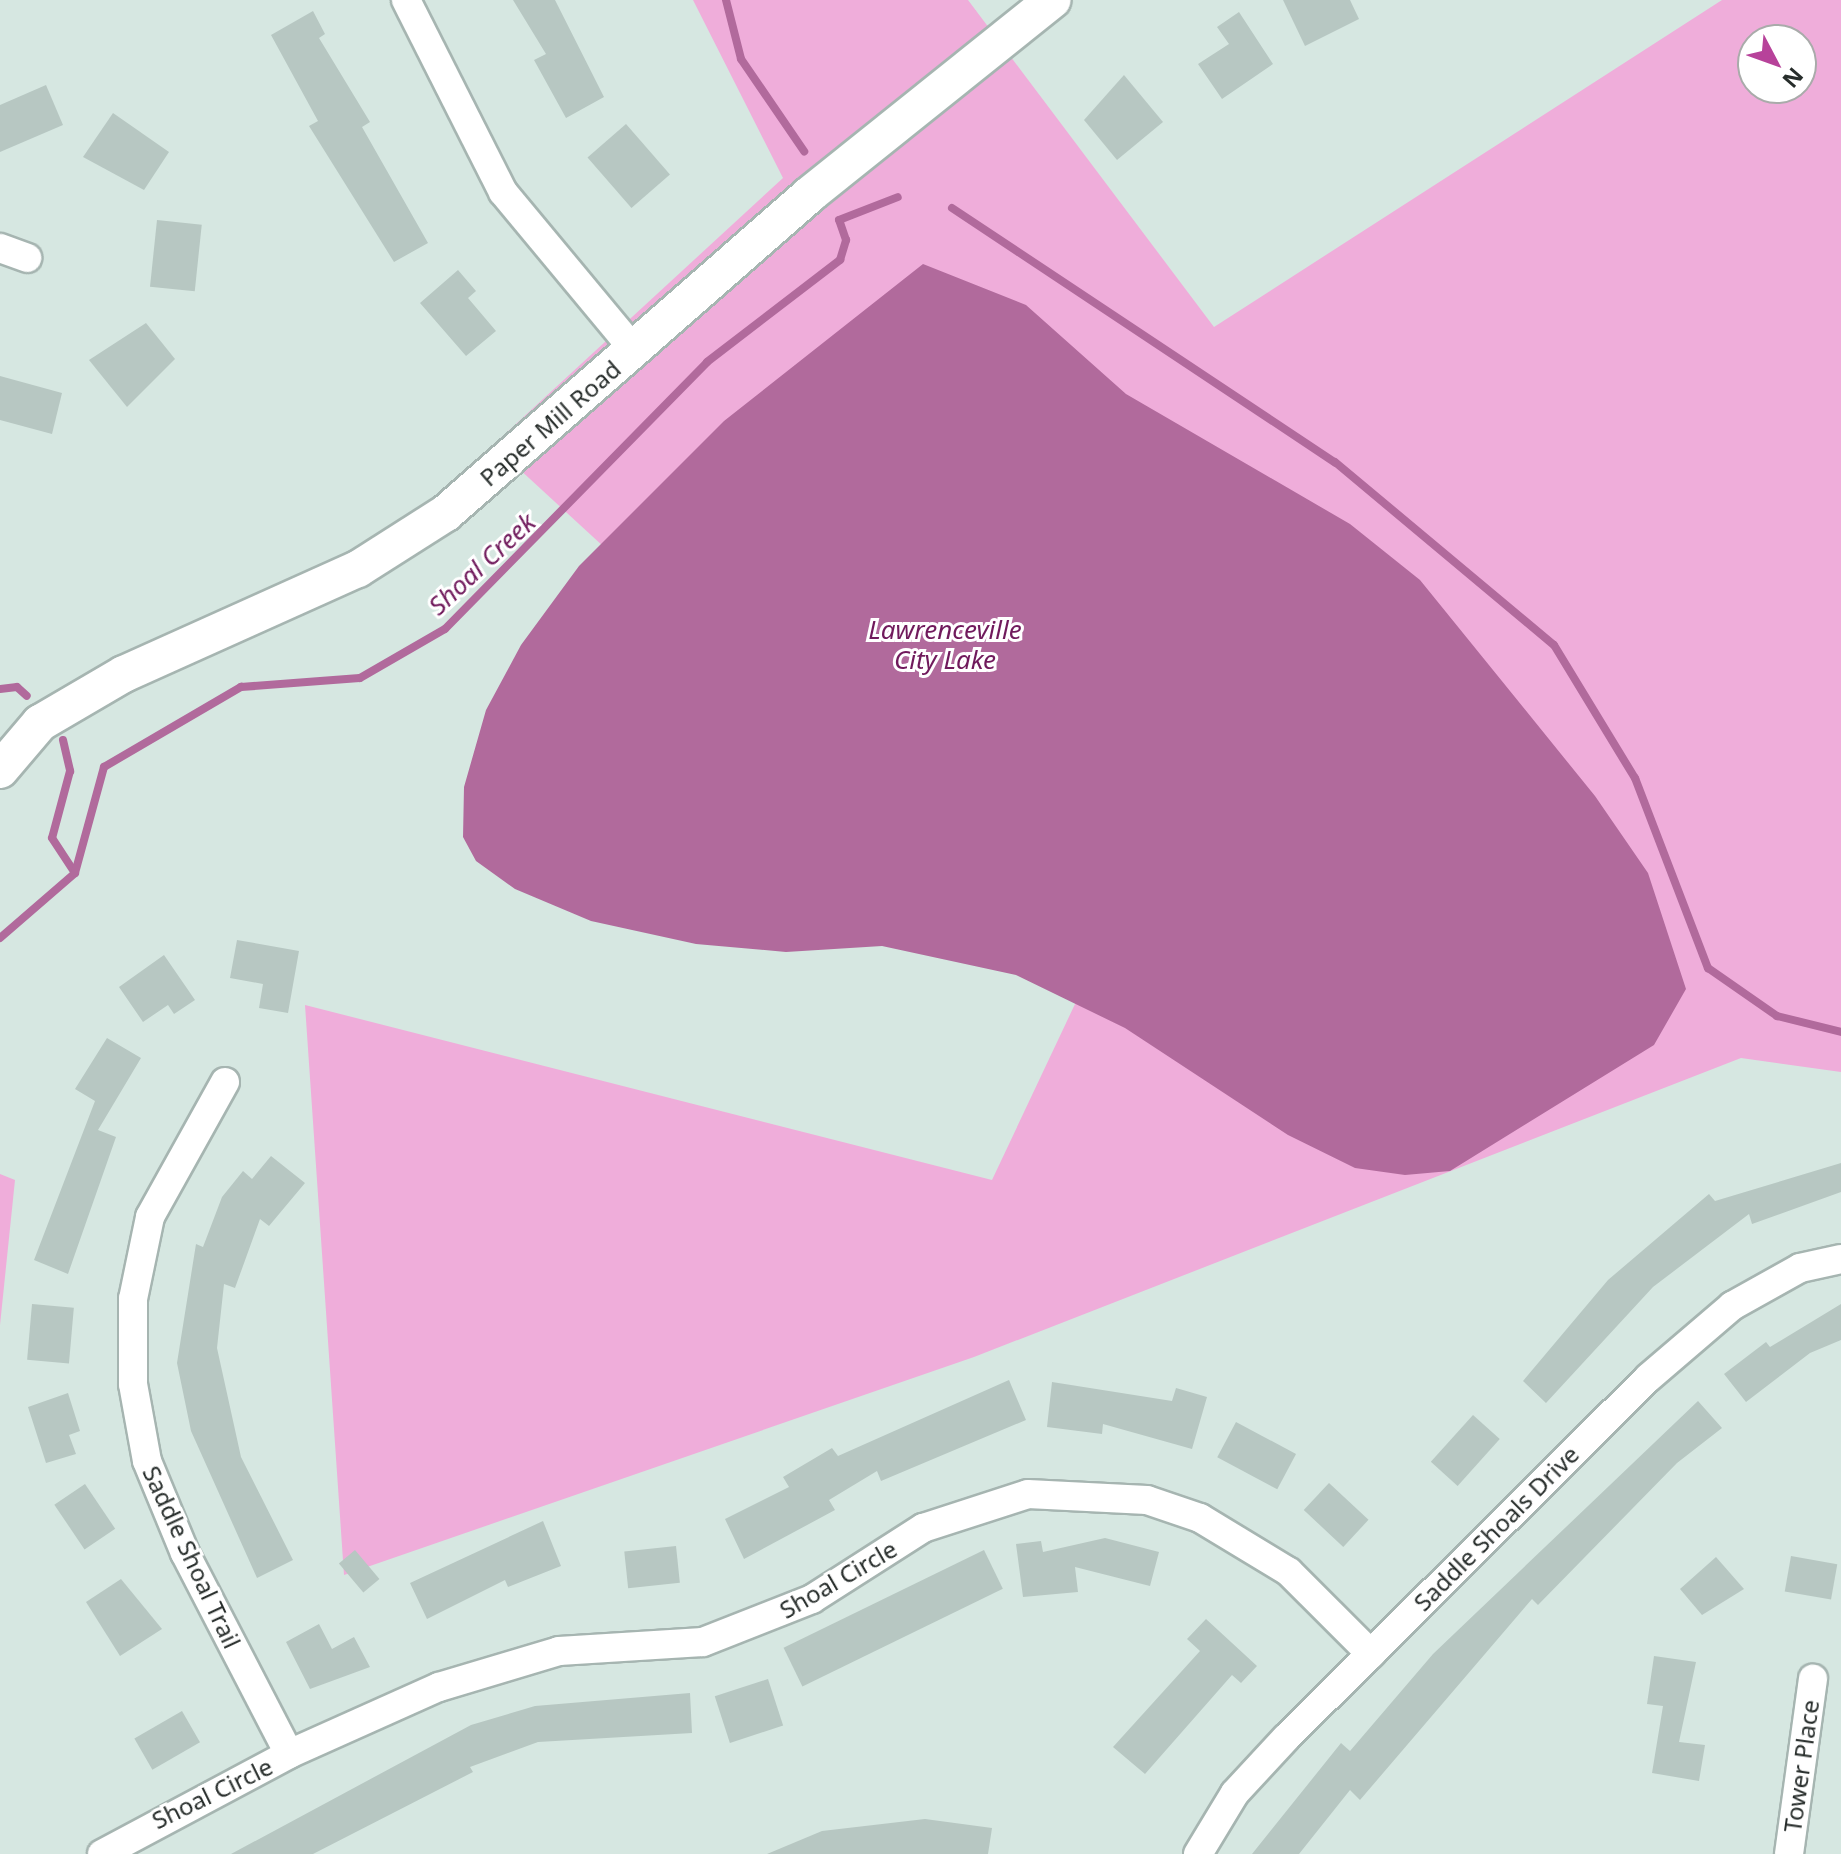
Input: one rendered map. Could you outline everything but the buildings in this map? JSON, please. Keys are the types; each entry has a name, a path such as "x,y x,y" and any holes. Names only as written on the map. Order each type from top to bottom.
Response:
{"street":[{"path":"406,0 503,192 634,350"},
{"name":"Paper Mill Road","path":"0,770 40,723 124,674 358,569 446,513 996,39 1052,0"},
{"path":"0,248 27,258"},
{"name":"Saddle Shoal Trail","path":"225,1082 150,1217 133,1299 133,1384 147,1461 179,1539 289,1754"},
{"name":"Saddle Shoals Drive","path":"1198,1854 1235,1793 1592,1431 1720,1317 1800,1268 1841,1259"},
{"name":"Shoal Circle","path":"102,1854 289,1754 501,1664 559,1651 703,1642 742,1623 762,1623 923,1528 1028,1494 1147,1500 1200,1518 1289,1572 1371,1654"},
{"name":"Tower Place","path":"1789,1854 1813,1679"}],"shaded area":[{"path":"693,0 968,0 1214,327 1722,0 1841,0 1841,1072 1741,1058 974,1357 344,1575 305,1005 992,1180 1192,756 604,547 493,445 783,178"},
{"path":"0,1174 15,1180 0,1325"}],"water":[{"name":"Lawrenceville City Lake","path":"923,264 1026,305 1126,394 1350,524 1420,580 1595,796 1648,873 1686,989 1654,1045 1450,1171 1405,1175 1355,1168 1288,1135 1125,1028 1016,975 882,946 786,952 696,944 591,921 515,889 476,861 463,837 464,787 486,710 521,645 579,566 724,421"}],"waterway":[{"name":"Shoal Creek","path":"726,0 741,59 804,151"},
{"name":"Shoal Creek","path":"0,938 75,873 104,767 241,687 360,678 445,629 707,362 840,260 846,240 839,220 898,197"},
{"path":"952,208 1335,462 1554,645 1635,778 1708,968 1777,1016 1841,1032"},
{"path":"0,689 17,687 27,696"},
{"path":"63,740 70,771 52,838 75,873"}]}
